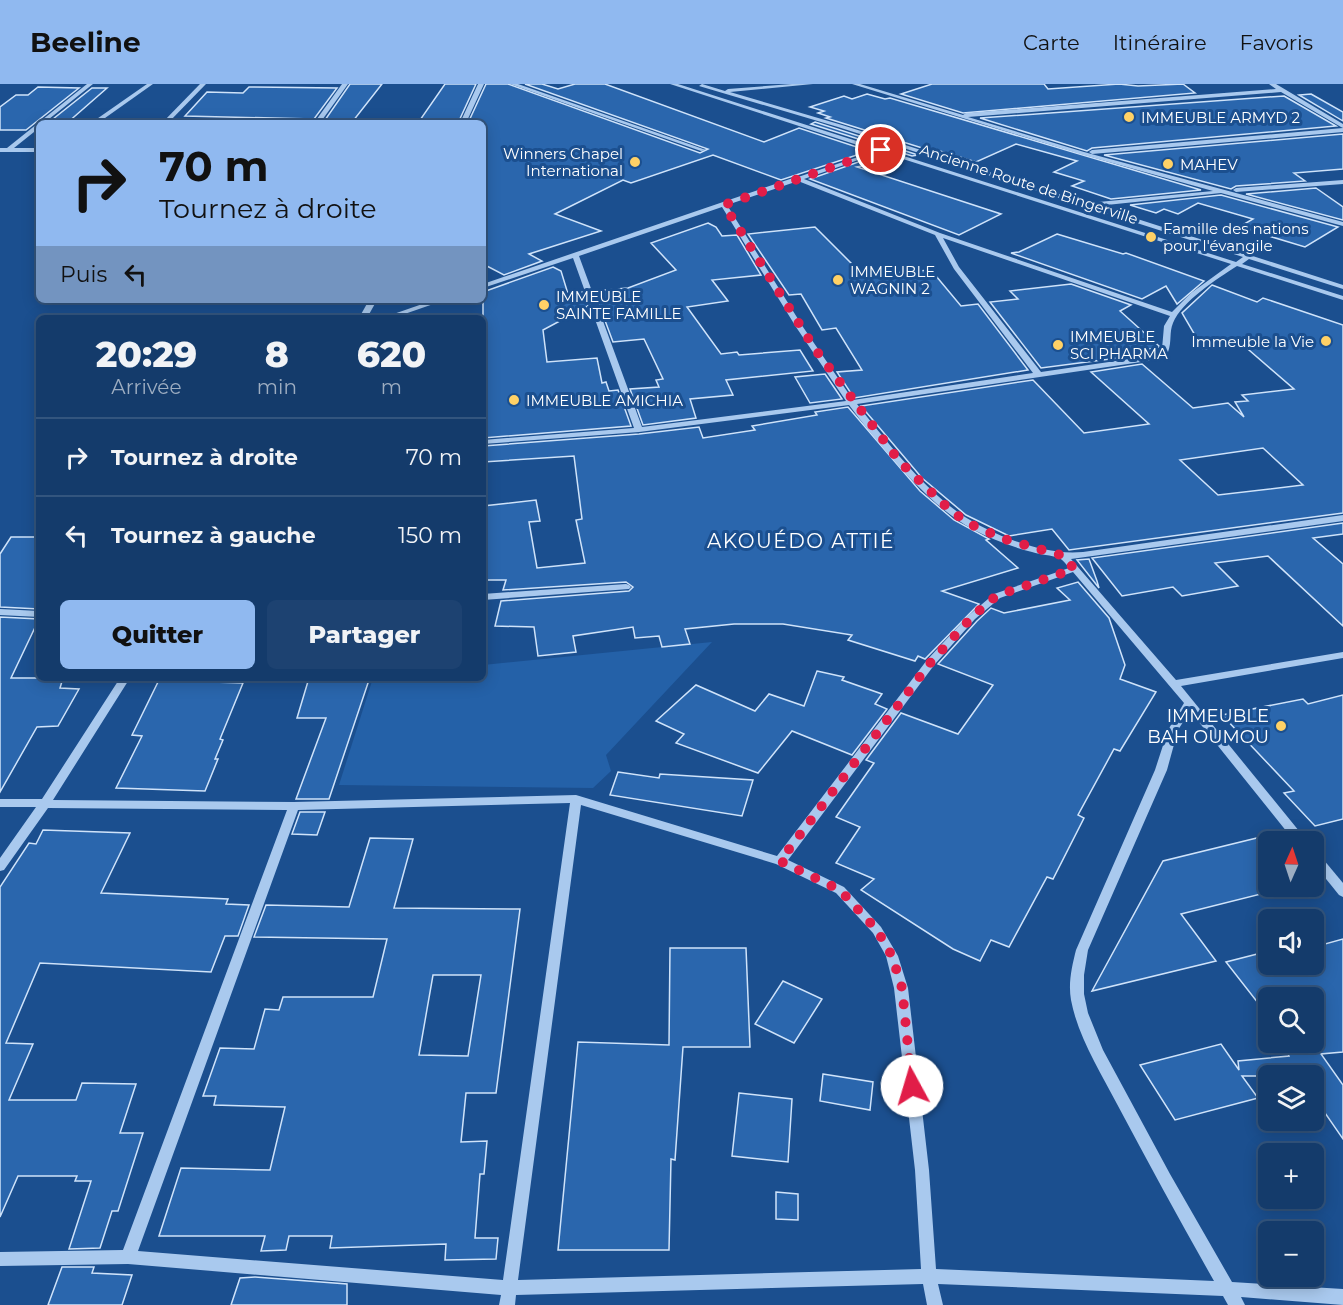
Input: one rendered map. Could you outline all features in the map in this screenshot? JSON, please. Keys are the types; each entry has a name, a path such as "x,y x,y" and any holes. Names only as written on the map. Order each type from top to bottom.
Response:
{"street":[{"path":"45,120 90,84"},
{"path":"98,120 150,84"},
{"path":"168,120 203,84"},
{"path":"319,120 345,84"},
{"path":"464,120 481,84"},
{"path":"513,84 703,150"},
{"name":"Ancienne Route de Bingerville","path":"673,84 1343,298"},
{"name":"Ancienne Route de Bingerville","path":"697,84 1343,287"},
{"path":"704,94 810,84"},
{"path":"855,84 1082,153 1343,224"},
{"path":"1272,84 1343,128"},
{"path":"960,115 1282,90"},
{"path":"8,150 36,127"},
{"path":"1082,153 1343,128"},
{"path":"486,285 897,145"},
{"path":"0,150 36,150"},
{"path":"796,178 938,234 1174,315"},
{"path":"1087,206 1343,182"},
{"path":"724,205 815,349 853,402 900,462 951,511 970,524 1004,539 1064,556 1343,518"},
{"path":"938,234 956,268 1038,374"},
{"path":"576,256 639,430"},
{"path":"486,442 639,430 853,402 1156,356 1165,350 1168,344 1167,326 1174,315 1236,264 1250,256"},
{"path":"395,315 432,303"},
{"path":"1064,556 1190,703 1293,831"},
{"path":"780,861 931,662 972,617 996,596 1074,569"},
{"path":"486,597 626,586"},
{"path":"0,612 36,614"},
{"path":"1173,684 1343,655"},
{"path":"0,867 45,805 123,681"},
{"path":"1190,703 1173,730 1161,770 1082,950 1077,971 1078,1001 1103,1063 1198,1243 1237,1305"},
{"path":"507,1305 576,799"},
{"path":"0,803 294,806 576,799 780,861 840,890 877,930 892,956 902,988 921,1170 929,1276 935,1305"},
{"path":"128,1257 294,806"},
{"path":"1324,868 1343,892"},
{"path":"0,1259 128,1257 509,1288 929,1276 1227,1289 1343,1297"}],"shaded area":[{"path":"712,642 606,755 611,771 593,788 339,785 372,681 486,681 486,665"}],"building":[{"path":"350,84 382,84 354,120 325,120"},
{"path":"445,84 476,84 459,120 420,120"},
{"path":"486,84 508,84 700,153 708,149 525,84 542,84 558,89 575,84 605,84 764,142 799,128 869,151 781,180 713,155 631,183 623,180 555,214 601,231 529,254 542,261 504,275 486,266 486,120 469,120"},
{"path":"932,84 1044,84 1048,89 1119,84 1138,86 1183,84 1195,93 963,113 901,94"},
{"path":"38,87 79,88 26,130 0,130 0,107 16,95 28,95"},
{"path":"249,87 337,88 314,119 185,116 207,92 243,93"},
{"path":"92,88 107,88 70,120 52,120"},
{"path":"867,94 885,99 890,98 1201,190 1111,199 1072,186 1084,181 1054,172 1077,161 1016,144 976,162 940,151 935,152 826,118 830,117 818,113 824,111 810,107 844,96 852,99"},
{"path":"1311,94 1343,112 1343,121 1299,95"},
{"path":"1284,96 1336,126 1092,148 1087,151 980,118"},
{"path":"815,122 918,155 912,156 811,124"},
{"path":"1343,134 1343,169 1294,173 1305,181 1236,186 1231,189 1104,155"},
{"path":"881,154 897,159 857,167 1001,214 959,235 810,179"},
{"path":"1316,188 1343,207 1343,220 1246,194"},
{"path":"1221,195 1338,227 1305,247 1239,227 1253,219 1198,203 1178,214 1164,209 1156,213 1130,205"},
{"path":"708,223 716,227 722,236 737,235 761,275 712,280 728,301 687,307 721,354 737,352 739,355 800,350 813,371 726,380 733,395 690,399 696,418 643,425 630,389 659,387 656,380 663,379 644,339 613,342 594,291 628,288 676,270 651,243"},
{"path":"815,227 863,275 931,270 961,306 978,304 1028,370 854,398 837,372 862,370 836,328 822,330 801,294 789,295 748,234"},
{"path":"1057,234 1126,253 1204,281 1177,304 1166,286 1142,299 1011,253 1019,252"},
{"path":"553,267 561,271 568,294 583,292 588,306 543,330 547,362 597,358 602,383 606,382 609,391 618,390 631,426 486,438 486,315 483,315 483,303 486,303 486,291"},
{"path":"1071,284 1131,305 1120,311 1160,347 1128,353 1133,356 1041,368 990,302 1018,299 1010,291"},
{"path":"1212,285 1257,302 1263,298 1343,325 1343,513 1069,550 1052,529 1009,536 966,515 922,478 861,406 1033,380 1084,433 1149,424 1091,372 1142,364 1193,408 1228,403 1244,417 1235,402 1248,401 1242,395 1294,389 1242,344 1203,349 1182,313","holes":["1263,448 1303,485 1218,495 1180,460"]},
{"path":"825,374 842,399 810,403 795,377"},
{"path":"848,407 920,491 954,520 989,539 986,540 1018,568 942,591 979,604 925,659 918,656 915,661 848,640 852,635 783,624 734,624 685,629 690,644 662,647 659,636 635,638 633,627 573,636 576,652 538,656 534,627 495,626 501,601 629,591 633,587 626,582 503,590 506,580 486,580 486,506 536,500 540,521 529,522 537,568 585,563 576,520 582,519 574,456 486,462 486,446 699,427 703,438 755,430 752,426 817,415 815,412"},
{"path":"1343,523 1343,534 1313,538 1343,564 1343,626 1268,556 1215,563 1238,586 1182,596 1173,587 1122,596 1092,558"},
{"path":"11,537 36,537 36,609 0,607 0,554"},
{"path":"1089,559 1097,581 1099,588 1077,560"},
{"path":"1078,582 1109,618 1125,665 1120,679 1156,692 1120,751 1114,749 1078,815 1084,818 1053,879 1047,877 1009,947 991,940 980,961 953,949 861,890 874,879 836,863 860,827 836,817 874,763 866,760 901,713 958,734 993,685 938,664 977,621 991,608 1004,613 1070,600 1057,588"},
{"path":"0,617 36,619 36,625 11,678 62,681 60,688 79,689 58,726 37,727 0,792"},
{"path":"817,671 844,677 842,680 882,694 875,704 887,709 852,755 792,731 758,773 676,743 684,734 656,721 696,685 755,711 769,694 804,706"},
{"path":"159,681 243,683 220,739 223,740 215,759 218,759 205,791 116,788 142,736 132,735"},
{"path":"308,681 369,681 329,799 296,799 326,718 297,718"},
{"path":"1343,695 1343,819 1315,826 1284,793 1294,791 1222,715 1303,699 1308,704"},
{"path":"618,772 659,778 660,774 753,780 742,816 610,795"},
{"path":"300,812 325,812 317,835 292,834"},
{"path":"43,830 130,833 101,893 228,899 226,904 249,905 238,936 225,936 211,972 40,963 6,1043 33,1044 9,1100 76,1100 82,1083 136,1084 120,1133 143,1133 118,1211 112,1211 100,1248 69,1249 91,1181 75,1181 77,1176 18,1176 0,1217 0,887 29,843 36,844"},
{"path":"370,838 413,839 394,908 520,909 496,1093 466,1093 461,1142 487,1141 484,1174 480,1174 475,1238 498,1238 496,1259 445,1260 446,1244 330,1248 332,1236 289,1236 286,1250 261,1251 265,1236 159,1236 181,1168 270,1170 285,1107 214,1105 216,1096 203,1096 220,1048 254,1049 265,1009 279,1010 283,997 373,997 387,939 254,937 266,905 349,907","holes":["433,975 481,975 468,1056 419,1055"]},
{"path":"1258,838 1258,895 1181,914 1216,961 1092,991 1163,861"},
{"path":"1343,939 1343,1052 1321,1054 1343,1085 1343,1139 1324,1111 1324,1065 1258,1065 1258,1076 1242,1076 1258,1098 1175,1120 1140,1065 1221,1044 1239,1070 1238,1061 1289,1056 1288,1053 1324,1053 1324,987 1258,987 1258,1003 1226,962 1258,954 1258,975 1324,975 1324,944"},
{"path":"670,948 746,948 750,1047 683,1047 675,1160 671,1159 669,1250 558,1250 578,1042 669,1045"},
{"path":"783,981 822,999 794,1043 755,1024"},
{"path":"823,1074 873,1082 870,1110 820,1101"},
{"path":"739,1093 792,1099 788,1162 732,1156"},
{"path":"776,1192 798,1194 798,1220 776,1219"},
{"path":"62,1267 94,1267 92,1273 132,1275 122,1305 48,1305"},
{"path":"255,1277 347,1284 347,1305 231,1305 240,1278"}],"place":[{"name":"IMMEUBLE ARMYD 2","path":"1129,117"},
{"name":"Winners Chapel International","path":"635,162"},
{"name":"MAHEV","path":"1168,164"},
{"name":"Famille des nations pour l'évangile","path":"1151,237"},
{"name":"IMMEUBLE WAGNIN 2","path":"838,280"},
{"name":"IMMEUBLE SAINTE FAMILLE","path":"544,305"},
{"name":"Immeuble la Vie","path":"1326,341"},
{"name":"IMMEUBLE SCI PHARMA","path":"1058,345"},
{"name":"IMMEUBLE AMICHIA","path":"514,400"},
{"name":"IMMEUBLE BAH OUMOU","path":"1281,726"}],"district":[{"name":"AKOUÉDO ATTIÉ","path":"801,541"}],"route":[{"path":"881,150 724,205 815,349 900,462 951,511 970,524 1004,539 1064,556 1074,569 996,596 972,617 931,662 780,861 840,890 877,930 892,956 902,988 912,1086"}]}
